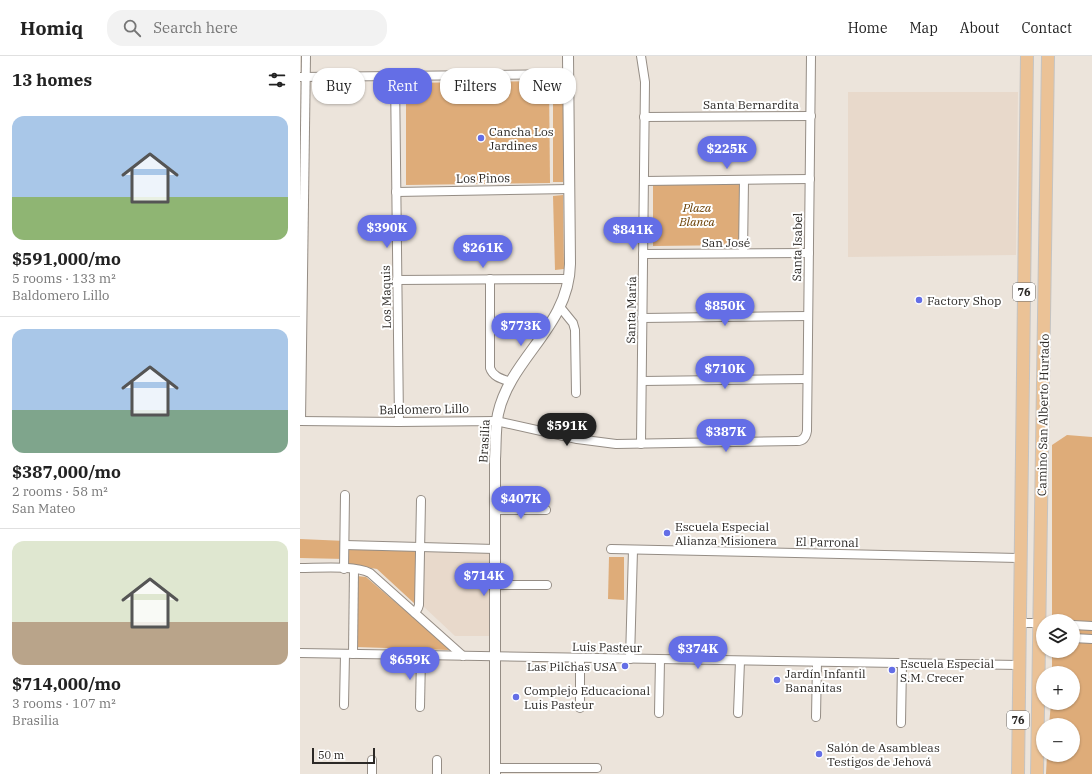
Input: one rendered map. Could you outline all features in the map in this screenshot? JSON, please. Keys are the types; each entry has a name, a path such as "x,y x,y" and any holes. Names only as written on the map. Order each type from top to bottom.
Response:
{"main road":[{"name":"Camino San Alberto Hurtado","path":"1018,774 1027,56"},
{"name":"Camino San Alberto Hurtado","path":"1041,614 1048,56"},
{"path":"1019,665 1029,661 1036,655"},
{"path":"1019,665 1029,672 1036,681"},
{"name":"Camino San Alberto Hurtado","path":"1038,710 1038,774"}],"street":[{"path":"301,421 303,77 306,56"},
{"name":"Brasilia","path":"568,56 568,68"},
{"name":"Santa María","path":"641,56 644,76 641,444"},
{"name":"Santa Isabel","path":"804,438 807,431 811,56"},
{"path":"432,76 519,75"},
{"path":"303,77 373,76"},
{"name":"Los Maquis","path":"395,104 399,422"},
{"name":"Brasilia","path":"495,771 496,421 500,405 511,382 524,361 547,330 560,307 569,279 570,189 569,104"},
{"name":"Santa Bernardita","path":"644,117 811,116"},
{"path":"644,181 810,179"},
{"path":"743,254 744,180"},
{"name":"Los Pinos","path":"396,192 570,189"},
{"name":"San José","path":"643,254 809,253"},
{"path":"490,279 491,370 494,375 511,382"},
{"path":"397,280 569,279"},
{"path":"560,307 573,323 575,330 576,393"},
{"path":"642,318 808,316"},
{"path":"642,381 807,379"},
{"name":"Baldomero Lillo","path":"301,421 496,421 591,442 616,444 797,442 804,438"},
{"path":"344,569 345,495"},
{"path":"414,612 419,605 421,500"},
{"path":"495,510 546,510"},
{"path":"344,545 495,549"},
{"name":"El Parronal","path":"611,549 1020,558"},
{"path":"630,659 633,550"},
{"path":"300,568 354,569 370,573 463,656"},
{"path":"344,705 349,654 354,569"},
{"path":"495,585 547,584"},
{"path":"1020,622 1036,623"},
{"path":"1080,625 1092,626"},
{"path":"1080,638 1092,639"},
{"name":"Luis Pasteur","path":"300,653 1019,665"},
{"path":"420,707 421,656"},
{"path":"580,658 580,708"},
{"path":"659,713 660,660"},
{"path":"738,713 740,661"},
{"path":"816,717 817,662"},
{"path":"901,722 902,663"},
{"path":"372,760 372,774"},
{"path":"437,760 437,774"},
{"path":"495,771 597,768"}],"shaded area":[{"path":"848,92 1018,92 1016,255 848,257"},
{"path":"422,552 491,552 490,636 455,636 422,605"}],"green space":[{"name":"Cancha Los Jardines","path":"519,81 519,104 549,104 550,183 406,185 406,104 432,104 432,83 440,83 440,104 511,104 511,82"},
{"path":"553,104 563,104 563,182 553,182"},
{"name":"Plaza Blanca","path":"741,183 742,245 653,246 653,184"},
{"path":"563,195 564,269 555,270 553,196"},
{"path":"1067,435 1092,437 1092,774 1046,774 1047,762 1080,762 1080,718 1050,718 1050,710 1080,710 1080,666 1052,666 1052,658 1080,658 1080,614 1052,614 1052,445"},
{"path":"300,539 346,541 345,559 300,558"},
{"path":"347,549 416,551 415,604 377,569 347,564"},
{"path":"609,557 624,557 624,600 608,599"},
{"path":"357,576 366,577 449,648 449,650 356,647"}],"place":[{"name":"Cancha Los Jardines","path":"481,138"},
{"name":"Factory Shop","path":"919,300"},
{"name":"Escuela Especial Alianza Misionera","path":"667,533"},
{"name":"Las Pilchas USA","path":"625,666"},
{"name":"Escuela Especial S.M. Crecer","path":"892,670"},
{"name":"Jardín Infantil Bananitas","path":"777,680"},
{"name":"Complejo Educacional Luis Pasteur","path":"516,697"},
{"name":"Salón de Asambleas Testigos de Jehová","path":"819,754"}]}
